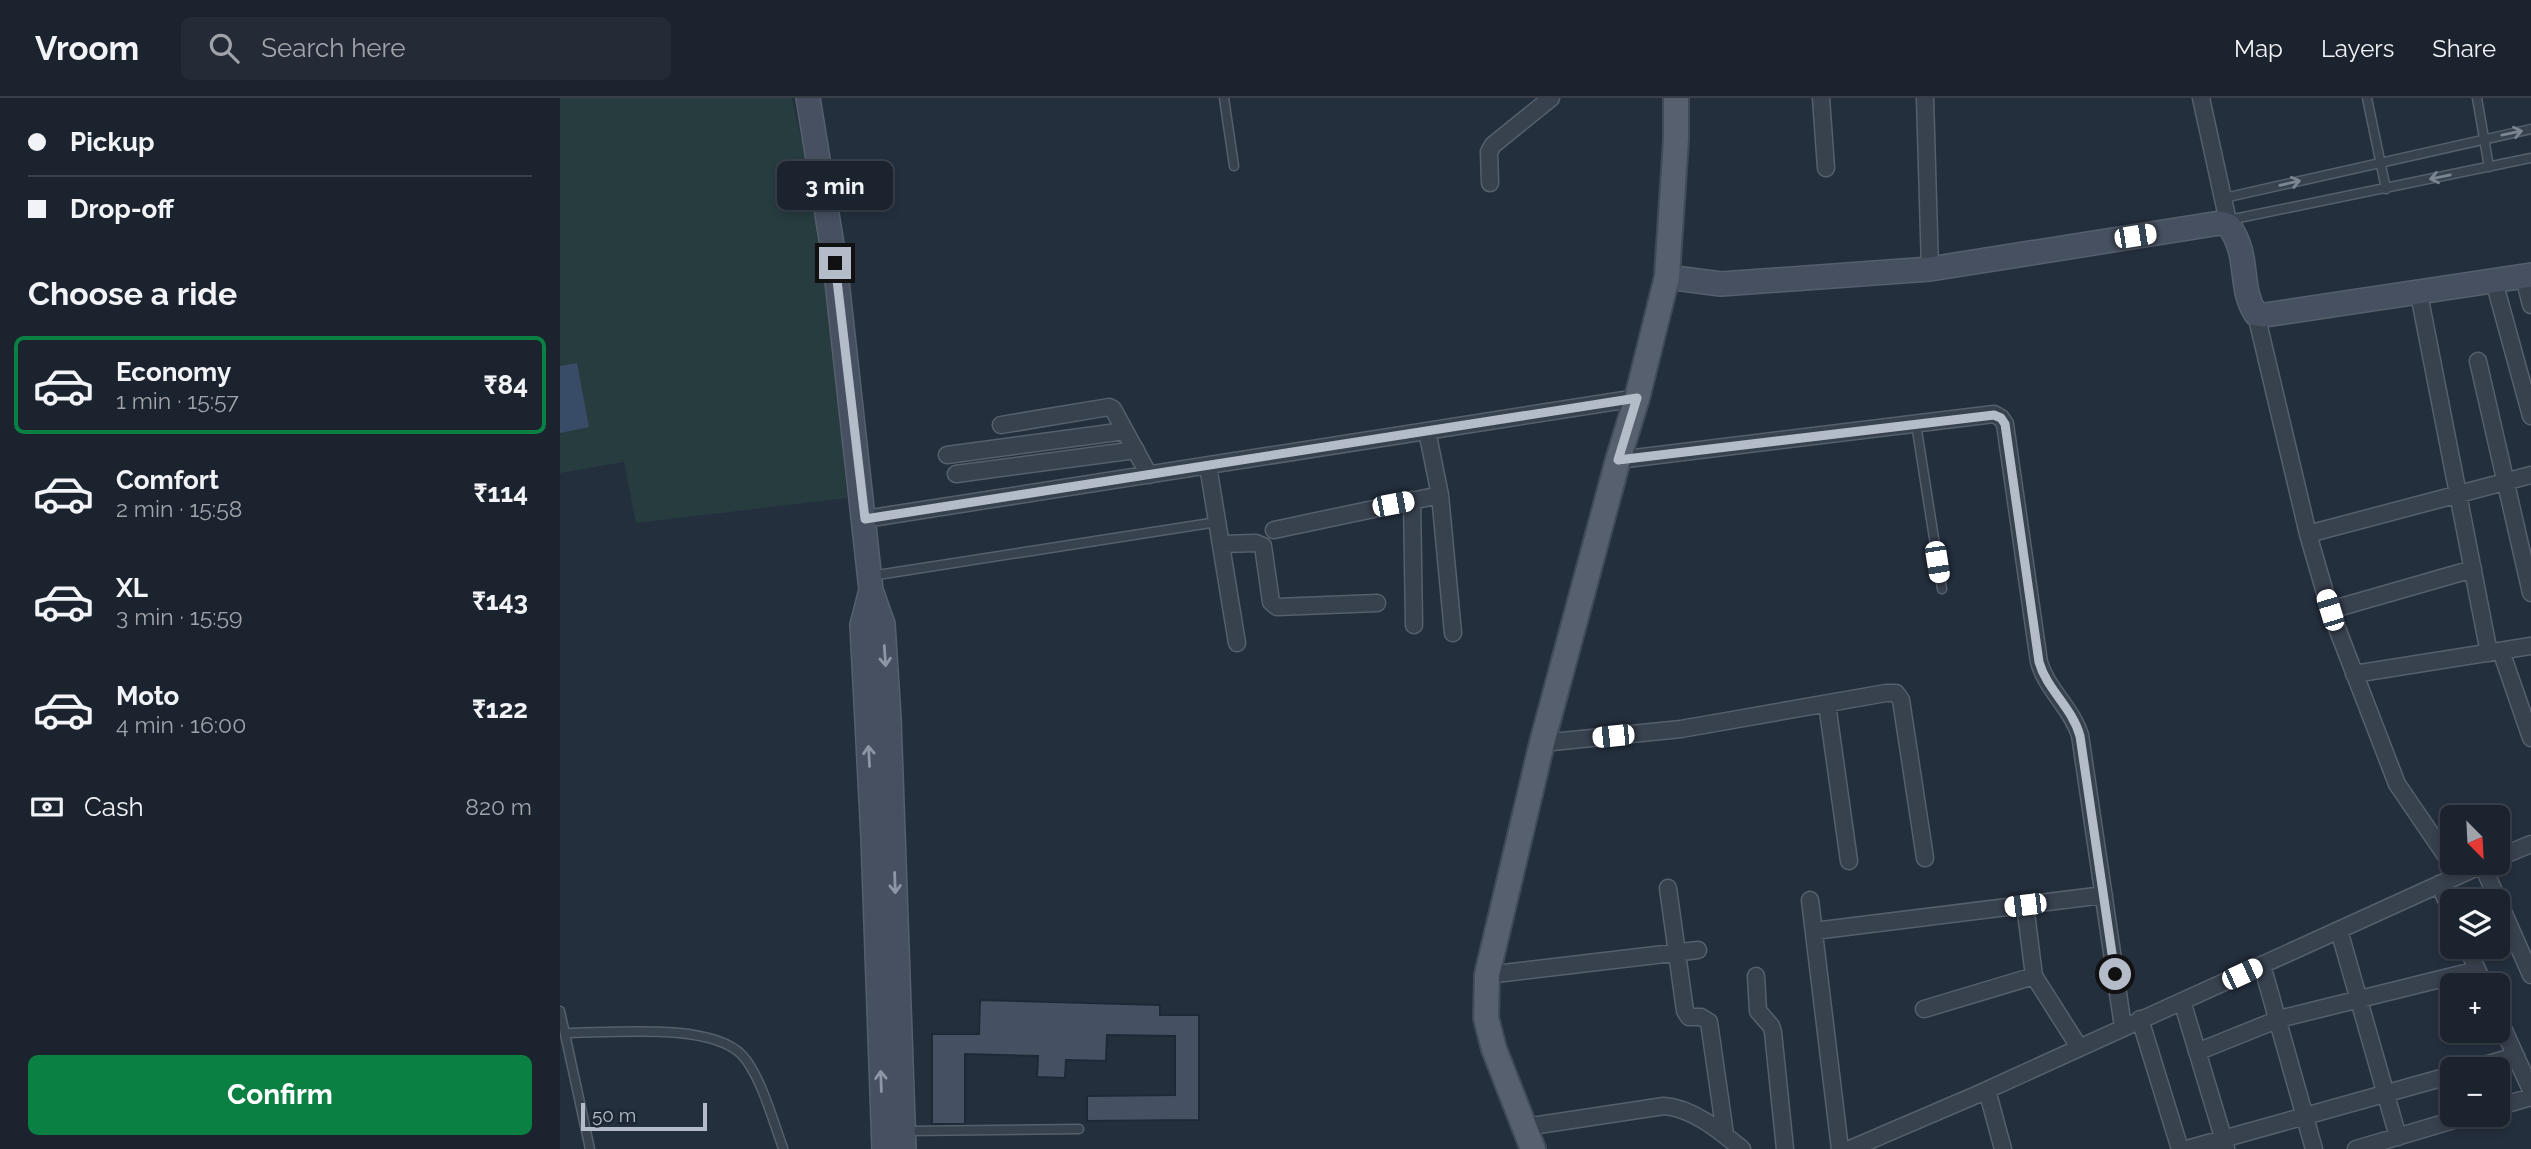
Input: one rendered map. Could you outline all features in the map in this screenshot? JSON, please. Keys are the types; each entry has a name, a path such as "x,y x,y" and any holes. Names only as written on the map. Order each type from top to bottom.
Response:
{"main road":[{"path":"1529,1138 1494,1049 1486,1018 1487,975 1542,743 1637,398 1667,277 1676,98"}],"street":[{"path":"808,98 835,263 871,583 883,624 881,788 893,1140"},
{"path":"1490,183 1489,152 1493,145 1551,98"},
{"path":"1821,98 1826,168"},
{"path":"1925,98 1930,269"},
{"path":"2201,98 2229,223 2242,253 2249,304 2256,314 2308,534 2330,610 2397,784 2440,847"},
{"path":"1667,277 1721,284 1930,269 2212,223 2229,223"},
{"path":"2256,314 2419,294 2527,276 2531,306"},
{"path":"2494,281 2531,416"},
{"path":"2419,294 2473,569 2495,652 2531,738"},
{"path":"2478,361 2531,593"},
{"path":"865,519 1637,398"},
{"path":"1001,425 1109,407 1113,409 1149,475"},
{"path":"1618,460 1994,415 2001,418 2005,424 2039,662 2045,679 2071,713 2080,736 2123,1027"},
{"path":"947,455 1125,431"},
{"path":"1427,431 1440,495 1453,633"},
{"path":"956,474 1136,450"},
{"path":"1208,466 1237,643"},
{"path":"2308,534 2531,475"},
{"path":"1274,530 1440,495"},
{"path":"1412,500 1414,625"},
{"path":"1221,544 1256,543 1264,546 1271,601 1277,607 1377,603"},
{"path":"2330,610 2473,569"},
{"path":"2354,674 2531,646"},
{"path":"1542,743 1692,727 1896,693 1900,696 1925,858"},
{"path":"1826,704 1849,861"},
{"path":"2510,853 2531,844"},
{"path":"1850,1149 1987,1090 2459,875"},
{"path":"2494,875 2531,975"},
{"path":"2439,884 2441,889"},
{"path":"1668,888 1685,1011 1689,1017 1701,1017 1709,1022 1725,1134"},
{"path":"1814,931 2104,895"},
{"path":"1810,900 1840,1149"},
{"path":"2025,905 2034,976 2079,1047"},
{"path":"2339,930 2398,1137"},
{"path":"1487,975 1698,950"},
{"path":"2472,959 2478,973"},
{"path":"2262,965 2314,1149"},
{"path":"2197,1052 2279,1019 2477,970"},
{"path":"1756,976 1758,1011 1773,1032 1785,1149"},
{"path":"1924,1009 2034,976"},
{"path":"2182,1001 2225,1144"},
{"path":"2140,1019 2180,1149"},
{"path":"2510,1043 2531,1090"},
{"path":"2510,1058 2516,1056"},
{"path":"2187,1149 2225,1144 2306,1116 2440,1078"},
{"path":"1987,1090 2003,1149"},
{"path":"2510,1103 2531,1097"},
{"path":"1529,1138 1664,1105 1688,1111 1725,1134 1742,1149"},
{"path":"2361,1148 2440,1124"}],"lane":[{"path":"1224,98 1234,166"},
{"path":"2367,98 2386,189"},
{"path":"2477,98 2489,167"},
{"path":"2224,198 2531,129"},
{"path":"2229,223 2531,158"},
{"path":"1916,424 1942,589"},
{"path":"871,583 1217,522"},
{"path":"560,1011 590,1149"},
{"path":"565,1033 687,1032 729,1044 743,1057 755,1076 783,1148"},
{"path":"893,1140 1079,1129"}],"green space":[{"path":"560,98 792,98 823,236 847,498 636,523 624,462 560,473"}],"water":[{"path":"577,363 589,427 560,433 560,366"}],"building":[{"path":"980,1000 1160,1005 1160,1015 1199,1015 1199,1120 1087,1121 1087,1096 1175,1095 1175,1036 1107,1035 1106,1061 1066,1060 1065,1078 1037,1077 1038,1056 965,1054 965,1124 932,1124 932,1034 979,1034"}],"route":[{"path":"835,263 865,519 1637,398 1618,460 1994,415 2001,418 2005,424 2041,671 2071,713 2080,736 2115,974"}]}
